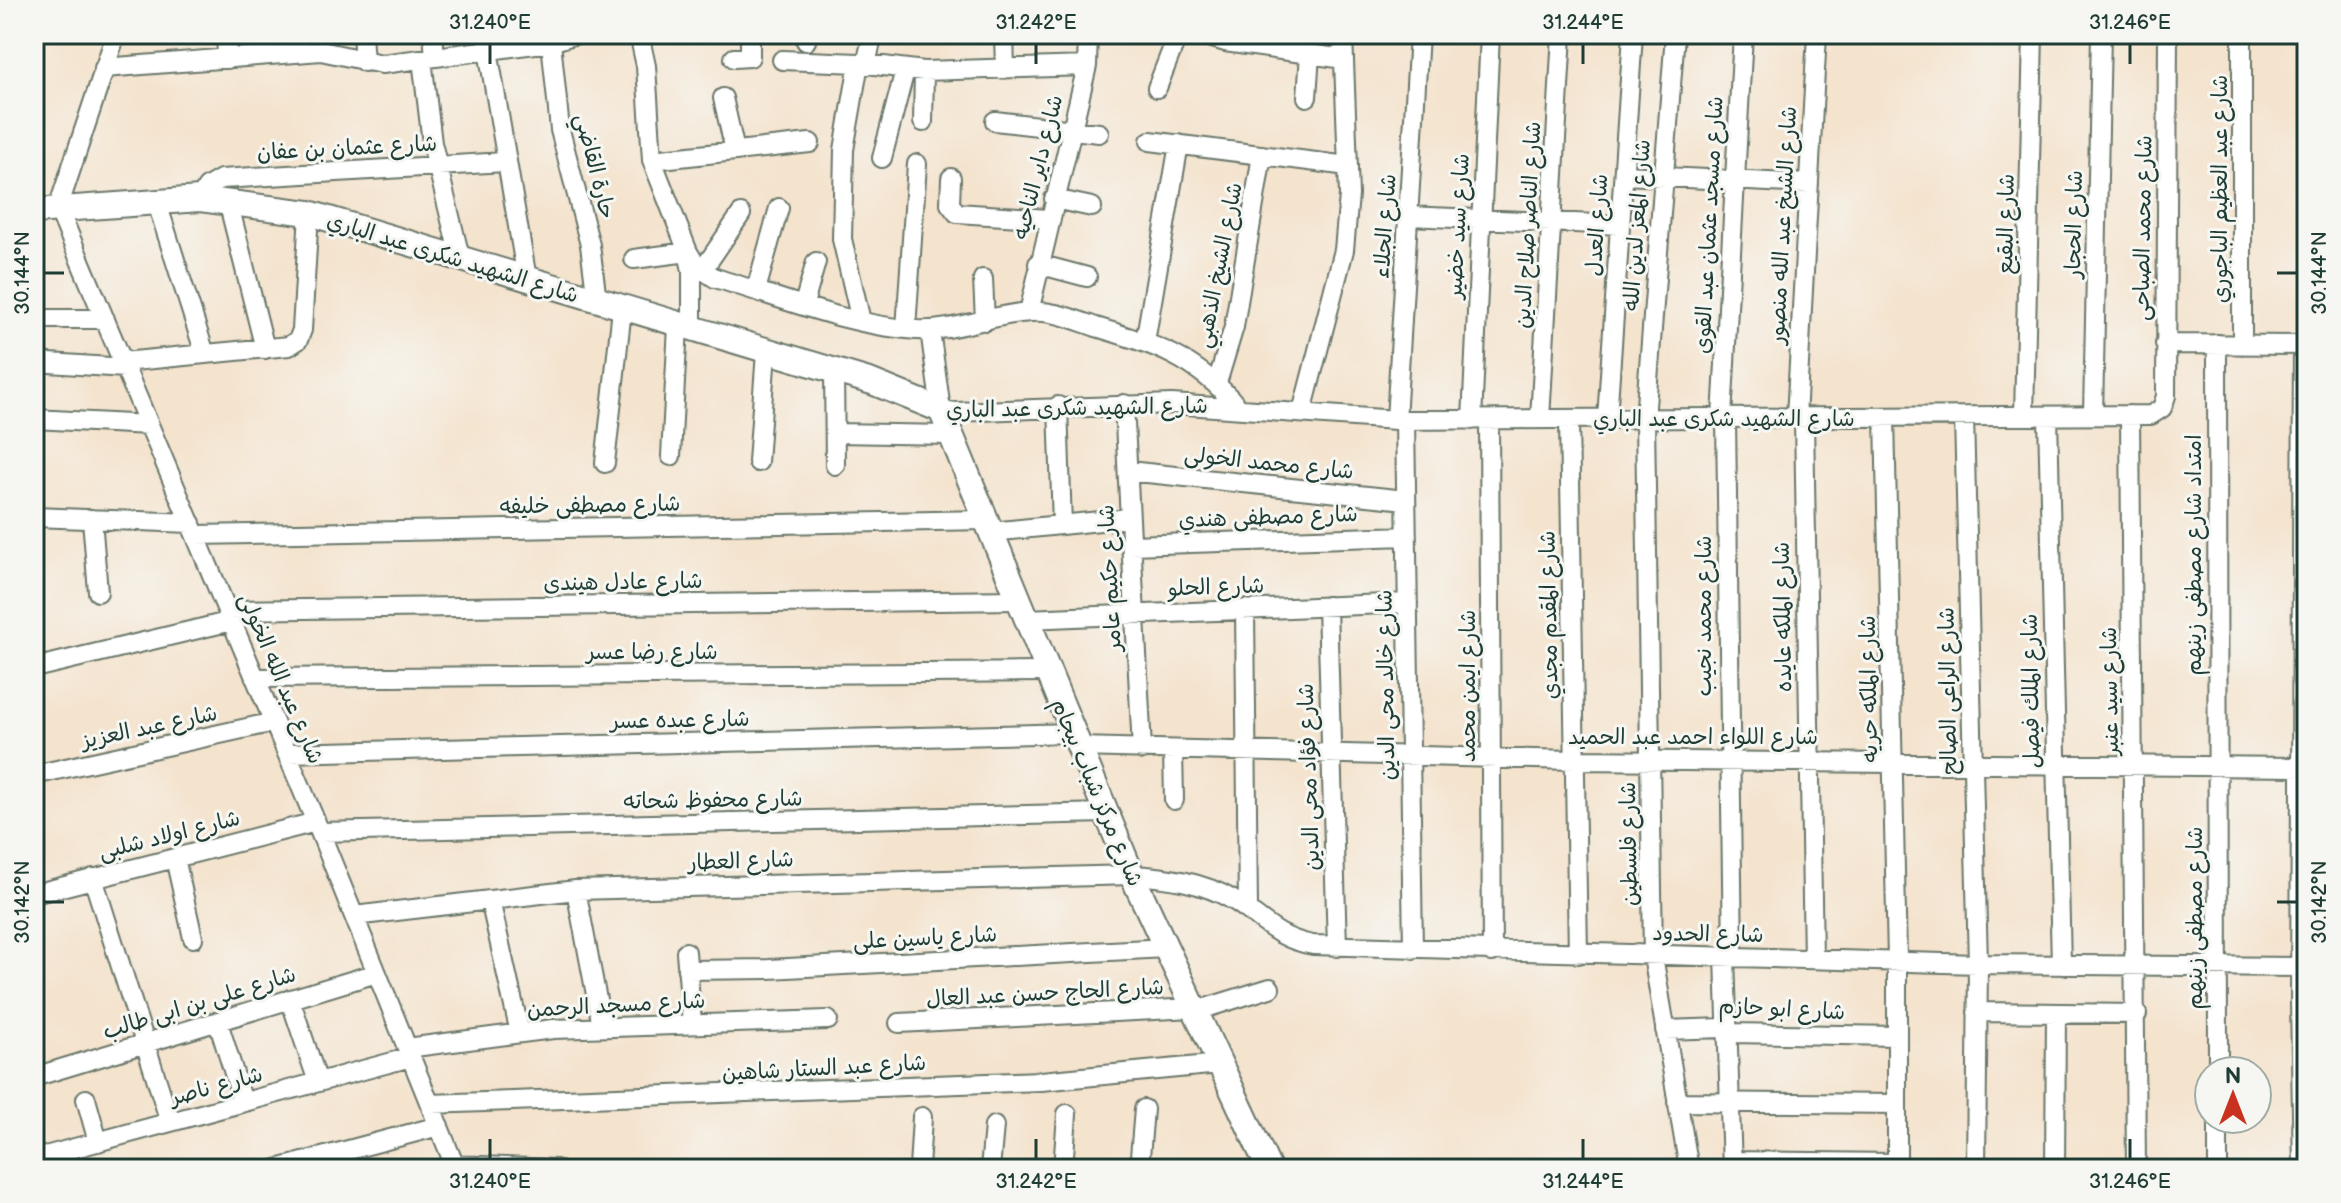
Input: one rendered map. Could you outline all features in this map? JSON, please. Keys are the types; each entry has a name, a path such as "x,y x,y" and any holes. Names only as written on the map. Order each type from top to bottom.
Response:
{"main road":[{"name":"شارع الشهيد شكرى عبد الباري","path":"46,209 200,199 309,213 834,371 941,410"},
{"name":"شارع مركز شباب بيجام","path":"941,410 1132,875 1269,1169"}],"street":[{"path":"46,209 116,34"},
{"path":"225,34 228,59"},
{"path":"292,34 294,54"},
{"path":"362,34 364,62"},
{"path":"433,34 429,58 432,143 460,257"},
{"path":"104,68 330,52 382,64 494,44 577,34"},
{"path":"639,34 646,66 652,160 688,252 694,290 685,328 671,456"},
{"path":"734,58 750,57 750,34"},
{"path":"861,321 842,239 844,150 862,64 873,34"},
{"path":"1004,34 1005,69"},
{"name":"شارع داير الناحيه","path":"1029,312 1087,66 1088,34"},
{"path":"1157,88 1178,34"},
{"path":"1199,34 1225,42 1344,59"},
{"path":"1302,412 1344,250 1348,166 1343,34"},
{"name":"شارع الجلاء","path":"1400,420 1419,34"},
{"name":"شارع سيد خضير","path":"1480,420 1482,219 1490,34"},
{"name":"شارع الناصر صلاح الدين","path":"1540,419 1562,34"},
{"name":"شارع العدل","path":"1607,419 1633,34"},
{"name":"شارع المعز لدين الله","path":"1645,419 1675,34"},
{"name":"شارع مسجد عثمان عبد القوى","path":"1724,418 1743,34"},
{"name":"شارع الشيخ عبد الله منصور","path":"1800,418 1817,34"},
{"name":"شارع البقيع","path":"2024,416 2033,34"},
{"name":"شارع الحجار","path":"2093,415 2101,34"},
{"name":"شارع محمد الصباحى","path":"2151,415 2165,403 2168,34"},
{"name":"شارع عبد العظيم الباجوري","path":"2242,34 2242,345"},
{"name":"حارة القاضي","path":"555,38 560,130 590,245 597,301"},
{"path":"494,44 505,162 527,279"},
{"path":"1307,97 1310,54"},
{"path":"782,60 924,71 1087,66"},
{"path":"882,158 905,70"},
{"path":"923,122 924,71"},
{"path":"723,98 746,170"},
{"path":"995,121 1099,133"},
{"path":"1150,141 1348,166"},
{"path":"652,160 810,143"},
{"path":"1145,342 1179,144"},
{"name":"شارع الشيخ الذهبي","path":"1217,383 1234,327 1262,155"},
{"name":"شارع عثمان بن عفان","path":"200,199 207,187 221,179 505,162"},
{"path":"906,329 917,164"},
{"path":"1624,175 1809,184"},
{"path":"951,178 950,204 957,213 1049,219"},
{"path":"1054,199 1092,207"},
{"path":"156,200 205,354"},
{"path":"228,201 265,349"},
{"path":"756,290 779,208"},
{"name":"شارع عبد الله الخولى","path":"46,209 105,319 318,827 455,1167"},
{"path":"34,362 124,365 294,344 301,336 309,213"},
{"path":"702,271 741,214"},
{"path":"1408,216 1620,225"},
{"path":"634,259 688,252"},
{"path":"688,252 702,271 861,321 906,329 930,330 1029,312 1062,316 1145,342 1184,358 1217,383 1237,406"},
{"path":"804,304 816,262"},
{"path":"1038,264 1087,277"},
{"path":"983,279 985,321"},
{"path":"605,463 622,309"},
{"path":"34,319 105,319"},
{"path":"930,330 941,410"},
{"path":"2165,344 2305,345 2304,921 2300,967 2305,1162"},
{"name":"امتداد شارع مصطفى زينهم","path":"2217,344 2218,766"},
{"path":"758,462 766,352"},
{"path":"834,371 835,465"},
{"name":"شارع الشهيد شكرى عبد الباري","path":"941,410 970,413 1124,404 1237,406 1400,420 2151,415"},
{"name":"شارع حكيم عامر","path":"1124,404 1142,750"},
{"path":"1058,406 1062,525"},
{"name":"شارع سيد عنبر","path":"2130,415 2137,967 2136,1169"},
{"name":"شارع الملك فيصل","path":"2048,416 2061,965"},
{"name":"شارع الملكه حريه","path":"1885,417 1894,761 1897,1166"},
{"name":"شارع الراعى الصالح","path":"1964,417 1978,964 1976,1169"},
{"name":"شارع محمد نجيب","path":"1724,418 1727,1031 1732,1165"},
{"name":"شارع الملكه عايده","path":"1800,418 1813,959"},
{"path":"34,419 149,425"},
{"name":"شارع المقدم مجدي","path":"1569,419 1578,954"},
{"name":"شارع فلسطين","path":"1645,419 1653,956 1689,1169"},
{"name":"شارع خالد محى الدين","path":"1400,420 1407,536 1413,949"},
{"name":"شارع ايمن محمد","path":"1480,420 1491,758 1492,952"},
{"path":"835,433 951,435"},
{"name":"شارع محمد الخولى","path":"1128,471 1406,500"},
{"name":"شارع مصطفى خليفه","path":"34,517 193,529 988,526 1062,525 1130,518"},
{"path":"92,519 98,592"},
{"name":"شارع مصطفى هندي","path":"1131,545 1407,536"},
{"name":"شارع الحلو","path":"1023,610 1135,612 1408,603"},
{"name":"شارع فؤاد محى الدين","path":"1327,606 1337,947"},
{"path":"1245,609 1248,910"},
{"name":"شارع عادل هيندى","path":"34,668 229,616 1023,610"},
{"name":"شارع رضا عسر","path":"256,678 1049,672"},
{"name":"شارع عبد العزيز","path":"34,775 274,722"},
{"name":"شارع اللواء احمد عبد الحميد","path":"1076,740 1142,750 1574,760 2304,767"},
{"name":"شارع عبده عسر","path":"287,753 1076,740"},
{"path":"1173,750 1174,800"},
{"name":"شارع مصطفى زينهم","path":"2218,766 2218,1055"},
{"name":"شارع محفوظ شحاته","path":"318,827 1106,813"},
{"name":"شارع اولاد شلبى","path":"34,894 175,858 318,827"},
{"path":"175,858 193,938"},
{"name":"شارع الحدود","path":"1132,875 1193,883 1248,910 1276,934 1294,942 1337,947 1978,964 2300,967"},
{"name":"شارع العطار","path":"354,916 576,890 1132,875"},
{"path":"93,878 170,1122"},
{"path":"576,890 602,1026"},
{"path":"490,900 520,1033"},
{"name":"شارع ياسين على","path":"692,1023 687,961 769,969 1166,948"},
{"name":"شارع على بن ابى طالب","path":"36,1070 145,1044 377,973"},
{"name":"شارع الحاج حسن عبد العال","path":"899,1023 1195,1010 1270,988"},
{"path":"290,999 318,1082"},
{"path":"1977,1012 2137,1014"},
{"path":"2055,1169 2056,1013"},
{"name":"شارع مسجد الرحمن","path":"409,1053 520,1033 602,1026 828,1020"},
{"path":"218,1022 243,1102"},
{"name":"شارع ابو حازم","path":"1665,1030 1724,1028 1727,1031 1897,1036"},
{"name":"شارع ناصر","path":"34,1159 318,1082 409,1053"},
{"name":"شارع عبد الستار شاهين","path":"430,1104 1041,1081 1220,1064"},
{"path":"86,1099 98,1142"},
{"path":"1677,1102 1730,1100 1897,1104"},
{"path":"1139,1169 1144,1109"},
{"path":"1063,1169 1067,1114"},
{"path":"919,1169 922,1117"},
{"path":"277,1169 439,1126"},
{"path":"990,1169 994,1126"},
{"path":"2218,1135 2218,1169"},
{"path":"1732,1165 1897,1166"},
{"path":"455,1167 556,1169"}]}
